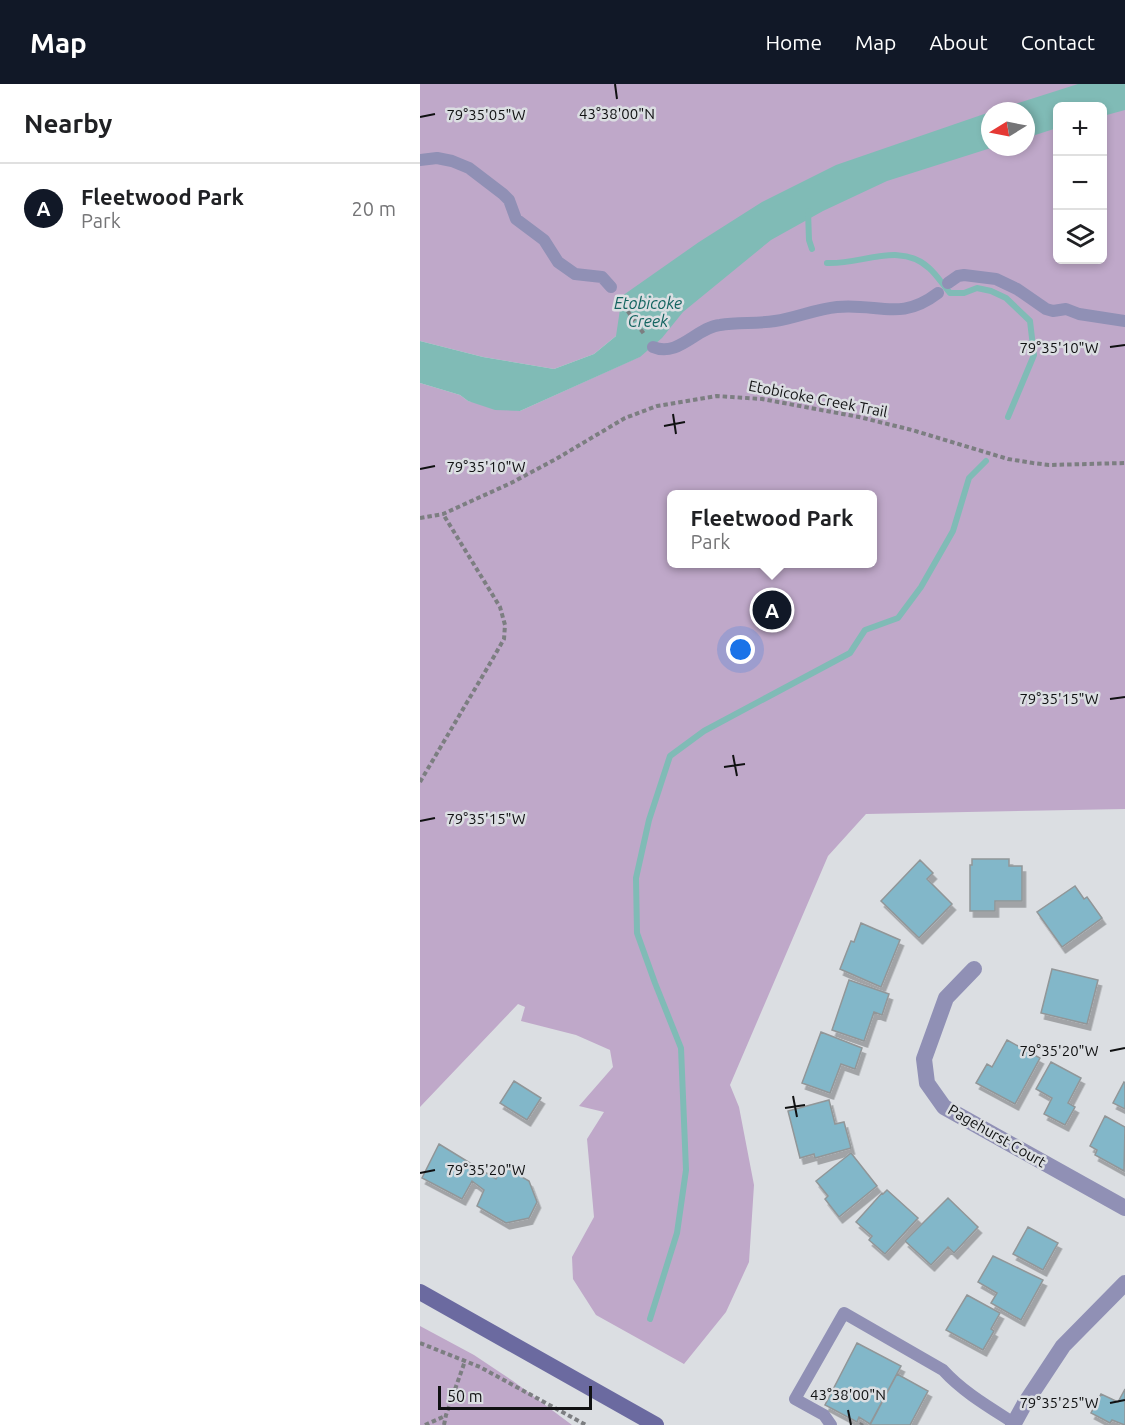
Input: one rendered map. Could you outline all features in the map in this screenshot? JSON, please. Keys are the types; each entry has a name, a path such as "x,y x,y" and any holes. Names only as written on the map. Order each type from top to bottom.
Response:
{"main road":[{"path":"420,1292 656,1425"}],"street":[{"name":"Pagehurst Court","path":"974,969 946,998 924,1059 927,1083 944,1107 1125,1208"},
{"path":"1013,1424 1063,1346 1125,1282"}],"lane":[{"path":"420,160 437,158 452,161 486,179 509,200 516,219 544,240 558,262 575,274 602,277 611,287"},
{"path":"948,283 964,275 996,279 1017,289 1046,309 1066,309 1088,316 1125,321"},
{"path":"653,347 659,350 682,344 708,328 720,325 778,321 825,308 900,310 916,307 938,293"},
{"path":"831,1425 824,1415 795,1399 844,1313 943,1370 983,1404 1013,1424"}],"path":[{"path":"611,287 653,347"},
{"name":"Etobicoke Creek Trail","path":"420,518 442,514 511,483 625,418 657,406 717,396 762,399 859,417 912,430 1008,459 1049,465 1125,463"},
{"path":"420,782 504,639 505,625 500,607 442,514"},
{"path":"420,1343 465,1361 586,1425"},
{"path":"444,1425 465,1361"},
{"path":"425,1425 446,1415"}],"shaded area":[{"path":"420,84 1125,84 1125,809 866,814 828,856 730,1085 739,1107 754,1185 749,1262 726,1312 684,1364 596,1315 573,1279 572,1257 594,1217 587,1139 604,1112 579,1106 613,1067 610,1050 576,1035 521,1021 525,1007 518,1004 420,1107 420,383 460,395 468,401 520,411 639,357 616,336 594,354 554,369 483,357 420,341"},
{"path":"420,1326 474,1355 572,1425 420,1425"}],"water":[{"path":"1078,84 1125,84 1125,110 1107,115 1107,102 1053,102 1053,129 1035,135 1035,102 1021,102"},
{"name":"Etobicoke Creek","path":"981,115 981,151 887,181 823,211 771,240 683,312 662,338 640,357 520,411 495,410 468,401 460,395 420,383 420,341 483,357 554,369 594,354 616,336 622,296 699,242 762,202 836,165"}],"building":[{"path":"972,859 1009,859 1009,866 1022,866 1022,901 995,901 995,911 970,911"},
{"path":"920,860 933,873 927,879 952,904 919,938 881,901"},
{"path":"1075,886 1084,899 1087,897 1102,918 1062,947 1037,912"},
{"path":"861,923 900,940 881,987 840,969"},
{"path":"1052,969 1098,980 1087,1024 1041,1013"},
{"path":"849,980 889,994 882,1015 874,1012 864,1041 832,1030"},
{"path":"821,1032 862,1048 855,1069 841,1064 830,1093 802,1083"},
{"path":"1007,1040 1040,1058 1015,1104 976,1083 987,1064 992,1067"},
{"path":"1051,1062 1081,1078 1068,1103 1075,1107 1065,1125 1044,1114 1052,1098 1036,1089"},
{"path":"514,1081 541,1098 527,1120 500,1103"},
{"path":"1125,1083 1125,1109 1113,1103"},
{"path":"829,1100 835,1124 844,1122 851,1148 815,1158 814,1154 800,1158 788,1111"},
{"path":"1105,1116 1125,1127 1124,1171 1095,1155 1097,1150 1090,1146"},
{"path":"439,1144 496,1179 503,1166 529,1181 537,1202 529,1218 506,1223 477,1206 484,1190 472,1181 462,1199 422,1178"},
{"path":"851,1153 877,1186 839,1217 825,1199 828,1196 816,1181"},
{"path":"887,1190 918,1218 885,1254 869,1240 872,1236 856,1222"},
{"path":"948,1198 978,1227 954,1253 948,1247 931,1265 905,1241"},
{"path":"1028,1227 1058,1243 1043,1270 1013,1254"},
{"path":"993,1256 1043,1280 1021,1320 991,1303 997,1293 978,1282"},
{"path":"967,1295 1000,1313 991,1329 994,1331 983,1350 946,1330"},
{"path":"857,1343 901,1366 870,1424 859,1417 857,1422 825,1405"},
{"path":"897,1374 928,1391 910,1425 870,1425"},
{"path":"1125,1389 1125,1425 1112,1420 1110,1423 1091,1413 1101,1394 1118,1402"}],"waterway":[{"path":"808,211 809,240 812,249"},
{"path":"827,263 880,256 906,256 918,260 929,268 950,293 964,293 977,288 1006,298 1030,321 1034,355 1008,417"},
{"path":"650,1319 677,1233 686,1170 681,1048 637,933 636,878 649,820 670,756 704,731 850,653 865,630 898,618 921,587 953,531 969,478 986,461"}],"place":[{"name":"Fleetwood Park","path":"772,610"}]}
